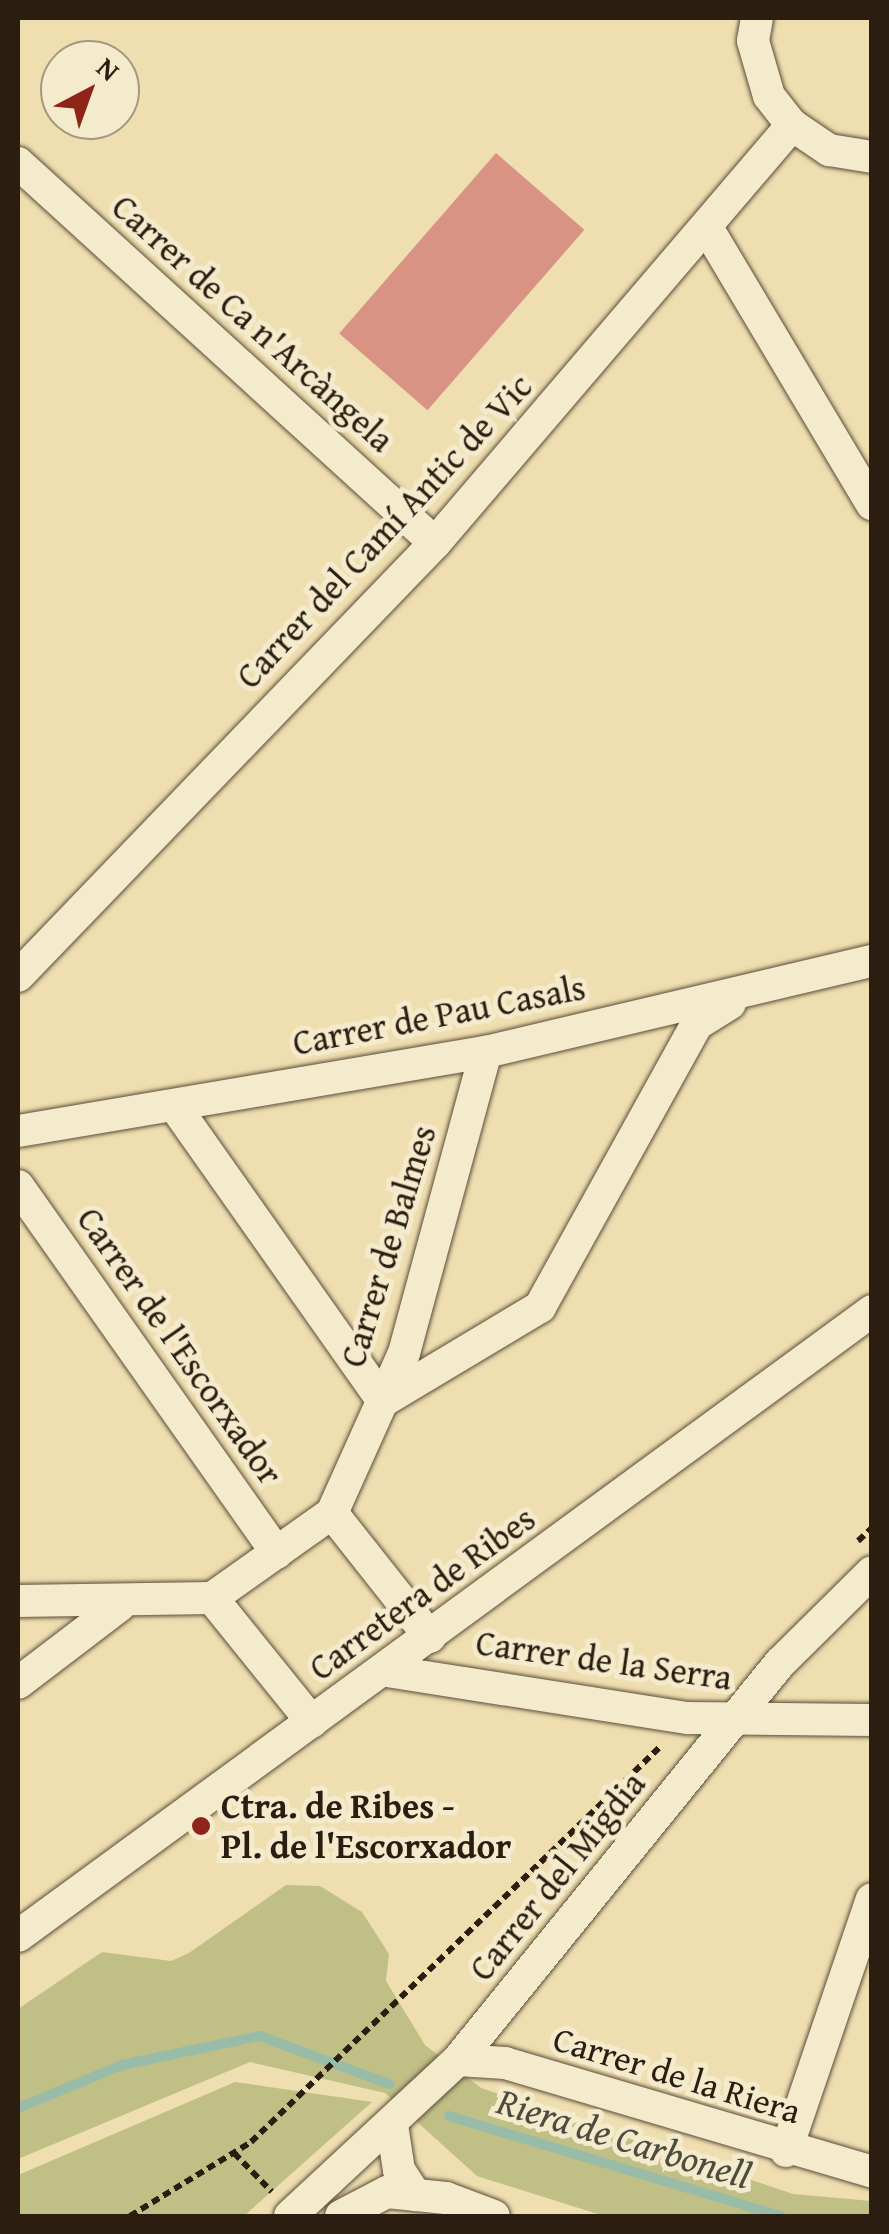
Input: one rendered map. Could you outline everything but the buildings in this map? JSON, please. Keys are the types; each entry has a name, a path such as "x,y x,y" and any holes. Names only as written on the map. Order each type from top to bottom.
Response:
{"street":[{"path":"757,18 753,42 769,96 792,126 829,150 872,156"},
{"name":"Carrer del Camí Antic de Vic","path":"18,976 435,543 709,231 792,126"},
{"name":"Carrer de Ca n'Arcàngela","path":"18,163 435,543"},
{"path":"709,231 872,504"},
{"name":"Carrer de Pau Casals","path":"18,1131 486,1052 872,961"},
{"path":"174,1105 383,1400 540,1306 697,1024 748,991"},
{"name":"Carrer de Balmes","path":"332,1513 404,1353 486,1052"},
{"name":"Carrer de l'Escorxador","path":"18,1186 277,1552"},
{"name":"Carretera de Ribes","path":"18,1936 387,1671 872,1312"},
{"path":"18,1600 119,1606 212,1598 332,1513 430,1637"},
{"name":"Carrer del Migdia","path":"281,2204 392,2125 458,2060 737,1718 872,1572"},
{"path":"212,1598 312,1722"},
{"path":"18,1683 119,1606"},
{"name":"Carrer de la Serra","path":"387,1671 688,1718 872,1720"},
{"path":"786,2151 872,1900"},
{"name":"Carrer de la Riera","path":"458,2060 505,2063 786,2151 872,2172"},
{"path":"392,2125 401,2193"},
{"path":"341,2216 401,2193 494,2216"}],"path":[{"path":"130,2216 234,2153 322,2079 688,1718"},
{"path":"234,2153 281,2204"}],"shaded area":[{"path":"286,1885 320,1886 362,1912 389,1954 386,1981 425,2045 481,2088 793,2194 871,2201 871,2216 604,2216 477,2176 385,2093 250,2062 18,2159 18,2009 102,1952 171,1961 189,1953"},
{"path":"235,2082 372,2102 244,2216 18,2216 18,2175"}],"waterway":[{"name":"Riera de Carbonell","path":"18,2108 122,2065 260,2036 389,2084"},
{"name":"Riera de Carbonell","path":"449,2116 781,2216"}],"place":[{"name":"Ctra. de Ribes - Pl. de l'Escorxador","path":"201,1826"}]}
